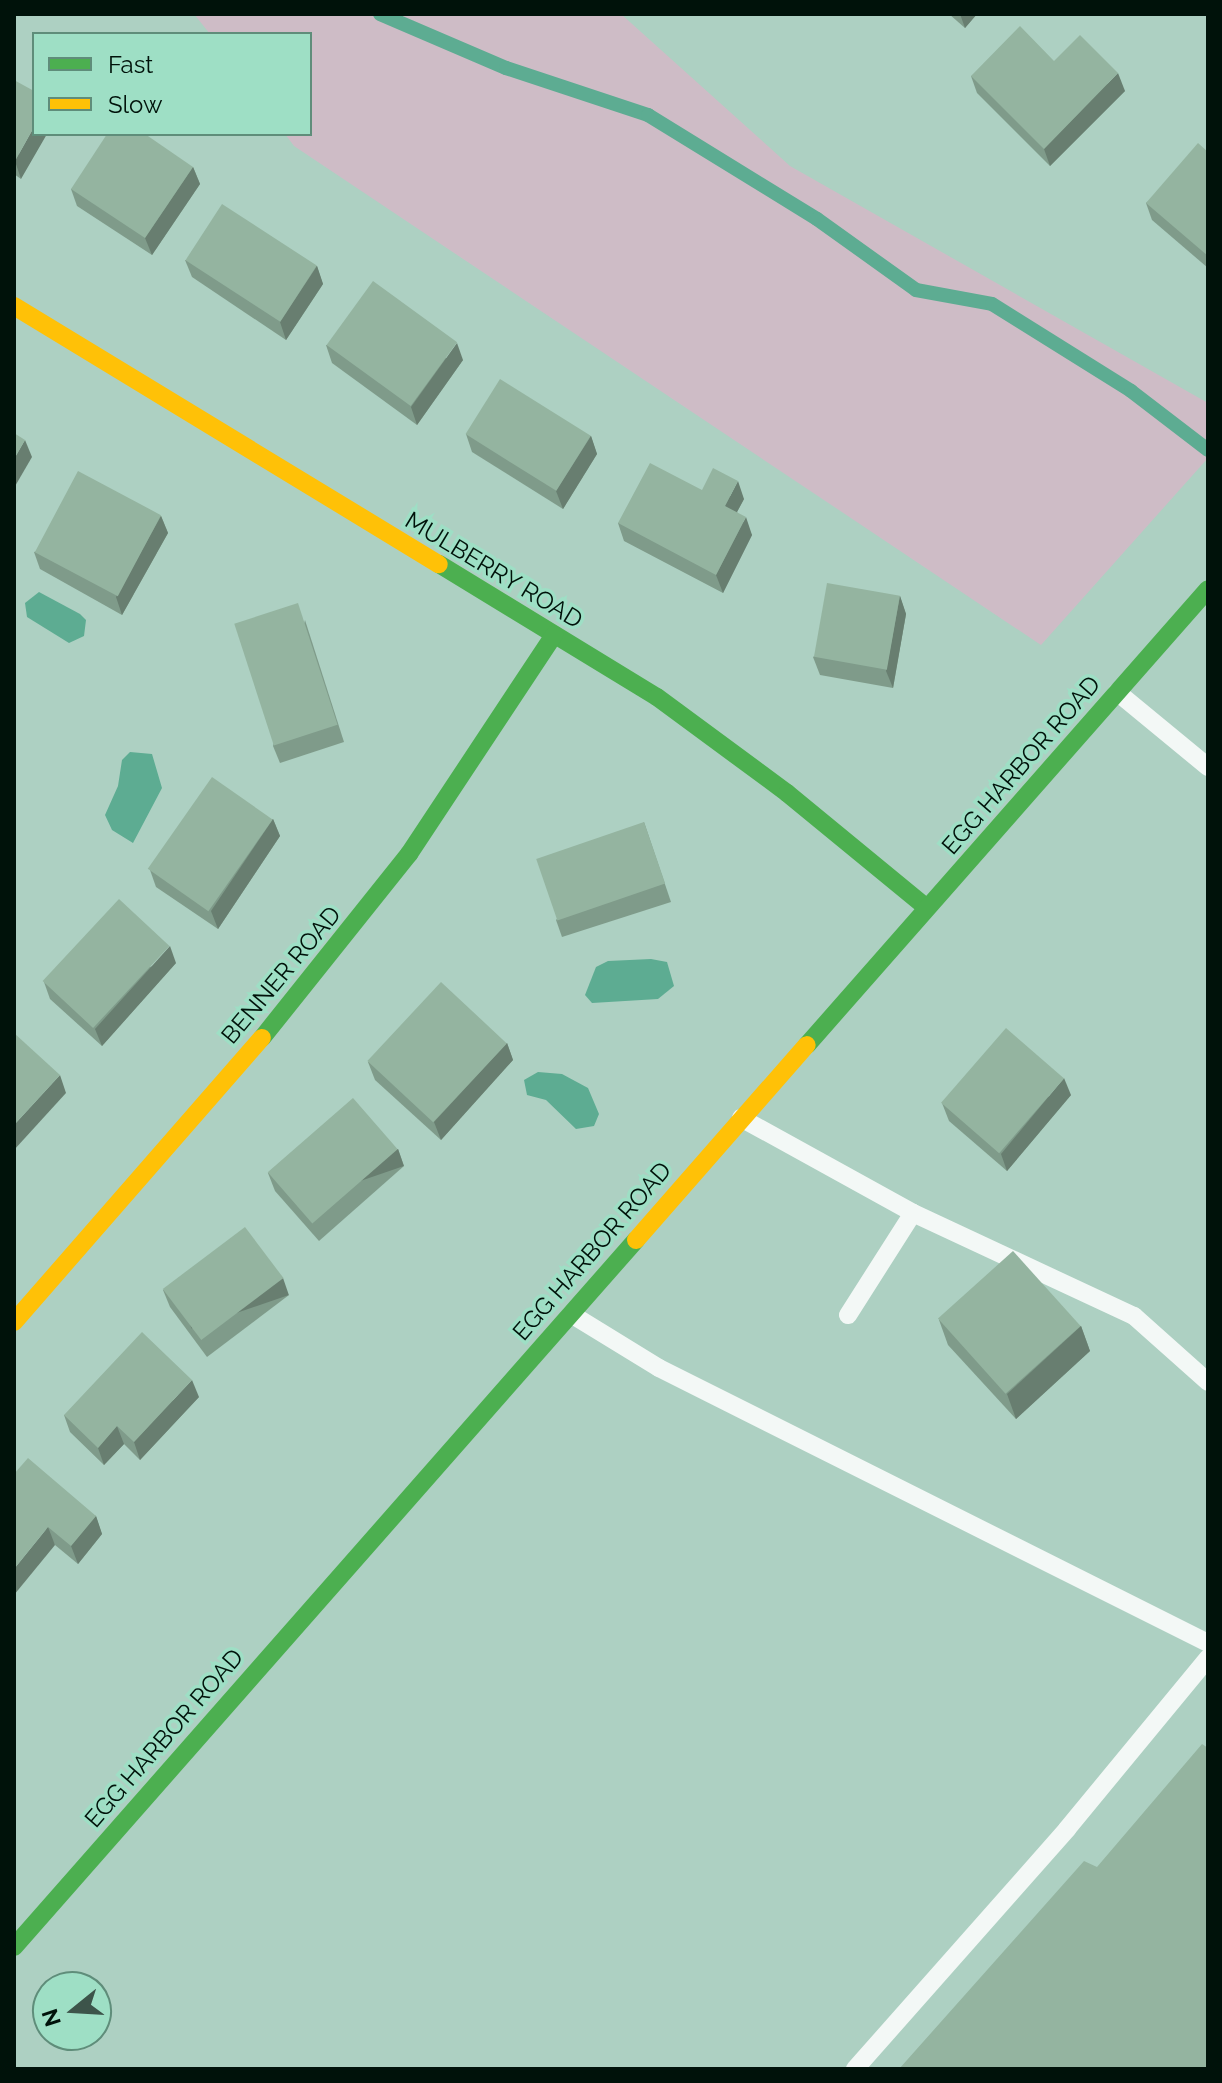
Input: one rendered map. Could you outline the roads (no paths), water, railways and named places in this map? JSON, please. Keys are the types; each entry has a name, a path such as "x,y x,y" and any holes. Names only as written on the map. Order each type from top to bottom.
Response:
{"street":[{"name":"MULBERRY ROAD","path":"14,306 554,635 720,743 927,908"},
{"name":"EGG HARBOR ROAD","path":"14,1947 1208,589"},
{"name":"BENNER ROAD","path":"14,1322 314,978 409,854 554,635"}],"lane":[{"path":"1117,692 1208,767"},
{"path":"741,1118 913,1213 1134,1316 1208,1382"},
{"path":"848,1315 913,1213"},
{"path":"569,1313 659,1368 1208,1643"},
{"path":"855,2069 1067,1829 1208,1658"}],"waterway":[{"path":"380,14 506,68 648,115 817,219 916,290 992,304 1131,391 1208,450"}]}
